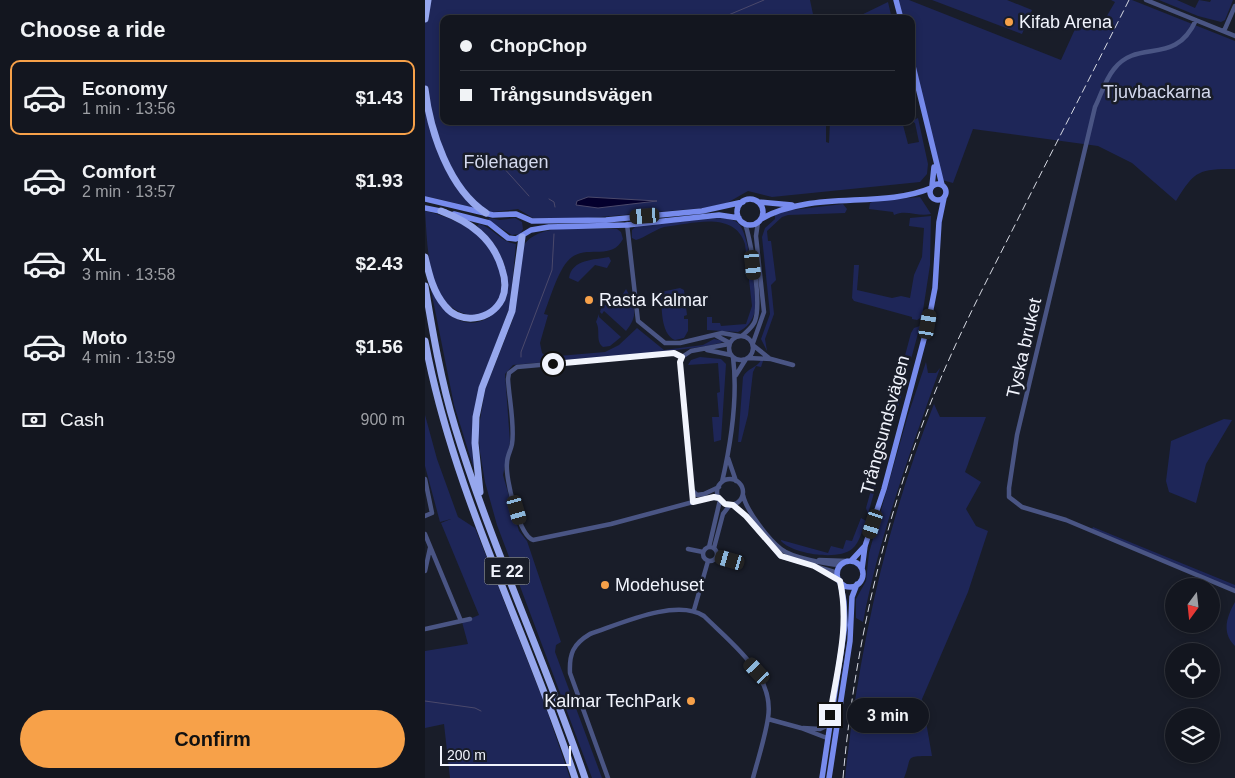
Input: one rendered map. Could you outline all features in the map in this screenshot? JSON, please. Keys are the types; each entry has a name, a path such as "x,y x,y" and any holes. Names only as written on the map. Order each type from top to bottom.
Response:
{"highway":[{"path":"425,18 428,0"},
{"path":"425,89 432,126 441,153 464,192 486,213"},
{"path":"425,257 436,294 451,312 461,318 474,319 489,313 499,304 503,297 505,282 501,263 493,247 476,228 441,211"},
{"path":"483,507 475,451 476,417 482,388 511,311 523,236"},
{"name":"E 22","path":"425,286 443,383 460,444 557,698 585,778"},
{"name":"E 22","path":"425,341 435,386 469,499 549,702 575,778"},
{"path":"425,356 435,386"}],"main road":[{"path":"896,0 900,15"},
{"path":"899,195 944,198 946,190 942,184 915,74"},
{"path":"933,198 934,152"},
{"path":"425,199 498,216 516,214 523,218 539,221 626,218 710,209 751,199 771,208 785,205 899,195 932,187 937,183 942,184"},
{"name":"Trångsundsvägen","path":"933,198 939,222"},
{"name":"Trångsundsvägen","path":"862,569 865,546 884,489 928,324 938,258 939,222 944,198"},
{"path":"739,218 738,208 743,202"},
{"path":"759,221 760,204"},
{"path":"425,208 489,223 512,239 549,227 627,225 719,215 739,218 745,223 759,221 785,209 802,205"},
{"path":"523,218 526,227 523,236"},
{"name":"Trångsundsvägen","path":"850,561 865,546"},
{"path":"822,778 845,625 844,602 837,573 841,565 850,561 859,564 862,569 862,577 852,597 850,641 829,778"},
{"path":"839,580 847,586 857,584"}],"street":[{"path":"1146,0 1235,36"},
{"path":"1224,31 1235,6"},
{"name":"Tyska bruket","path":"1195,20 1183,41 1171,47 1132,56 1115,68 1095,107 1017,435 1009,497 1022,506 1066,520 1235,591"},
{"path":"626,218 638,322 665,343 680,343 714,334 747,337 753,345 771,359"},
{"path":"735,376 753,352 753,345 764,312 756,236 759,221"},
{"path":"693,502 680,362 682,357 691,351 730,344 752,326 758,310 750,239 745,223"},
{"path":"714,334 730,344 735,376 728,458 721,484 711,547 717,556 730,560"},
{"path":"703,350 732,356 741,360 771,359 793,365"},
{"path":"682,357 674,353 526,366 517,367 509,373 512,444 507,462 507,478 525,534 533,540 544,539 579,529 635,518 693,502 719,499 732,505 746,516 781,556 837,573"},
{"path":"728,458 736,481 742,487 748,510 781,549 815,560 841,565"},
{"path":"425,479 432,513 425,516"},
{"path":"692,490 697,495 704,494 730,479 736,481"},
{"path":"688,549 703,552 711,547 723,514 738,502 743,495"},
{"path":"425,534 461,621"},
{"path":"425,572 431,547"},
{"path":"703,552 704,559 708,561 714,560 717,556"},
{"path":"815,560 850,561"},
{"path":"694,610 708,561"},
{"path":"814,566 839,580"},
{"path":"608,778 570,673 569,660 573,648 590,634 678,608 694,610 704,616 762,677 768,691 768,719 753,778"},
{"path":"425,629 470,620"},
{"path":"768,719 801,728 827,738"},
{"path":"801,728 820,729 829,725"}],"green space":[{"name":"Fölehagen","path":"425,0 810,0 813,15 440,15 440,125 826,125 826,142 829,143 830,125 903,125 908,144 919,142 915,123 915,119 918,118 928,164 927,174 920,182 772,197 748,191 727,203 703,208 589,218 533,218 518,209 493,212 425,196"},
{"name":"Tjuvbackarna","path":"896,0 909,0 1061,60 1081,16 1101,26 1115,2 1111,0 1132,0 1235,41 1235,169 1199,173 1188,183 1176,201 1132,163 1098,146 973,129 953,183 942,180 915,74 915,15 900,15"},
{"name":"Kifab Arena","path":"932,0 1007,0 1032,10 1022,34"},
{"path":"1159,0 1177,0 1195,8 1199,0 1210,2 1211,0 1233,0 1225,20 1221,22 1198,16"},
{"path":"888,2 891,15 861,15"},
{"path":"920,197 931,214 898,213 894,215 893,212 869,209 870,203 874,201"},
{"path":"843,204 847,209 845,213 788,215 782,217 767,231 768,241 771,241 776,280 771,285 774,314 765,339 767,351 761,339 770,314 762,237 765,228 775,219 775,214 783,211"},
{"path":"425,211 462,224 482,239 490,249 500,273 501,287 500,296 495,305 487,312 479,315 462,313 446,302 440,294 432,275 430,264"},
{"path":"931,216 930,265 922,317 917,320 912,319 912,317 854,301 852,298 854,265 859,265 857,290 892,298 901,296 910,298 914,275 922,257 924,228 909,226 910,218"},
{"path":"489,218 500,220 515,218 522,222 523,229 520,234 512,235 488,220"},
{"path":"718,218 732,220 739,224 746,240 751,266 755,293 755,311 749,323 738,332 707,330 707,317 712,317 712,323 720,323 721,326 746,324 752,306 745,244 740,233 722,223 699,222 664,227 636,240 632,238 632,230 636,226"},
{"path":"479,224 506,241 516,244 510,306 479,388 473,417 472,445 474,469 454,405 430,285 445,310 462,321 480,322 495,313 505,297 507,276 498,252 477,226"},
{"path":"557,229 617,229 621,232 623,239 618,246 612,249 585,252 567,261 555,283 544,314 548,315 540,343 542,353 547,357 605,352 619,345 637,328 664,350 703,345 714,339 724,341 714,344 661,352 513,365 505,374 510,442 503,475 519,531 527,541 561,642 556,645 555,652 602,778 592,778 497,525 485,482 478,432 485,390 513,319 523,246 534,236"},
{"path":"609,257 611,261 607,268 595,265 578,282 569,278 574,267 579,264"},
{"path":"680,288 684,290 687,315 684,316 684,319 688,319 688,331 684,338 675,340 670,337 664,326 661,292"},
{"path":"626,289 632,300 634,315 626,331 604,311 602,314 600,312 602,305 623,303 623,294"},
{"path":"599,314 599,317 621,337 610,346 603,347 599,342 596,322"},
{"path":"920,326 893,422 891,421 894,397 911,333 914,328"},
{"path":"700,357 721,359 726,364 721,440 714,442 712,417 719,417 717,393 720,392 718,363 688,365 691,360"},
{"path":"761,360 763,361 761,367 756,366 753,372 748,415 741,442 738,442 743,377"},
{"path":"926,362 928,373 936,373 940,368 887,525 863,622 856,618 856,599 866,581 869,553 908,415"},
{"path":"934,404 940,417 986,417 965,472 981,482 966,509 976,526 988,531 968,592 922,699 932,756 917,756 910,759 904,778 845,778 858,682 888,541 917,449"},
{"path":"425,415 437,459 458,517 475,528 545,705 570,778 450,778 444,724 425,728 425,651 468,644 462,622 479,615 441,523 451,519 440,522 425,466"},
{"path":"1224,419 1232,420 1206,464 1196,503 1169,492 1166,481 1171,441"},
{"path":"887,433 890,435 888,444 868,514 866,508"},
{"path":"861,518 866,521 859,539 852,549 845,553 827,555 805,552 787,546 781,541 828,553 831,546 843,549 846,540 852,541"},
{"path":"1093,527 1218,578 1208,578 1091,531"},
{"path":"1220,579 1235,585 1235,589 1220,583"},
{"path":"1235,602 1235,646 1228,636 1227,624"}],"shaded area":[{"path":"588,197 657,201 598,208 576,205 577,201"}],"waterway":[{"path":"728,15 764,0"},
{"path":"503,156 502,166 529,196"},
{"path":"549,199 554,202 555,207"},
{"path":"521,357 521,352 552,270 554,234"},
{"path":"425,701 475,708 481,711"}],"railway":[{"path":"843,778 855,683 873,590 884,543 898,497 929,407 971,313 1129,0"}],"place":[{"name":"Kifab Arena","path":"1009,22"},
{"name":"Rasta Kalmar","path":"589,300"},
{"name":"Modehuset","path":"605,585"},
{"name":"Kalmar TechPark","path":"691,701"}],"route":[{"path":"553,364 674,353 682,357 680,362 693,502 714,497 719,498 727,505 733,505 741,510 773,550 781,556 814,566 840,581 844,602 845,625 830,715"}]}
